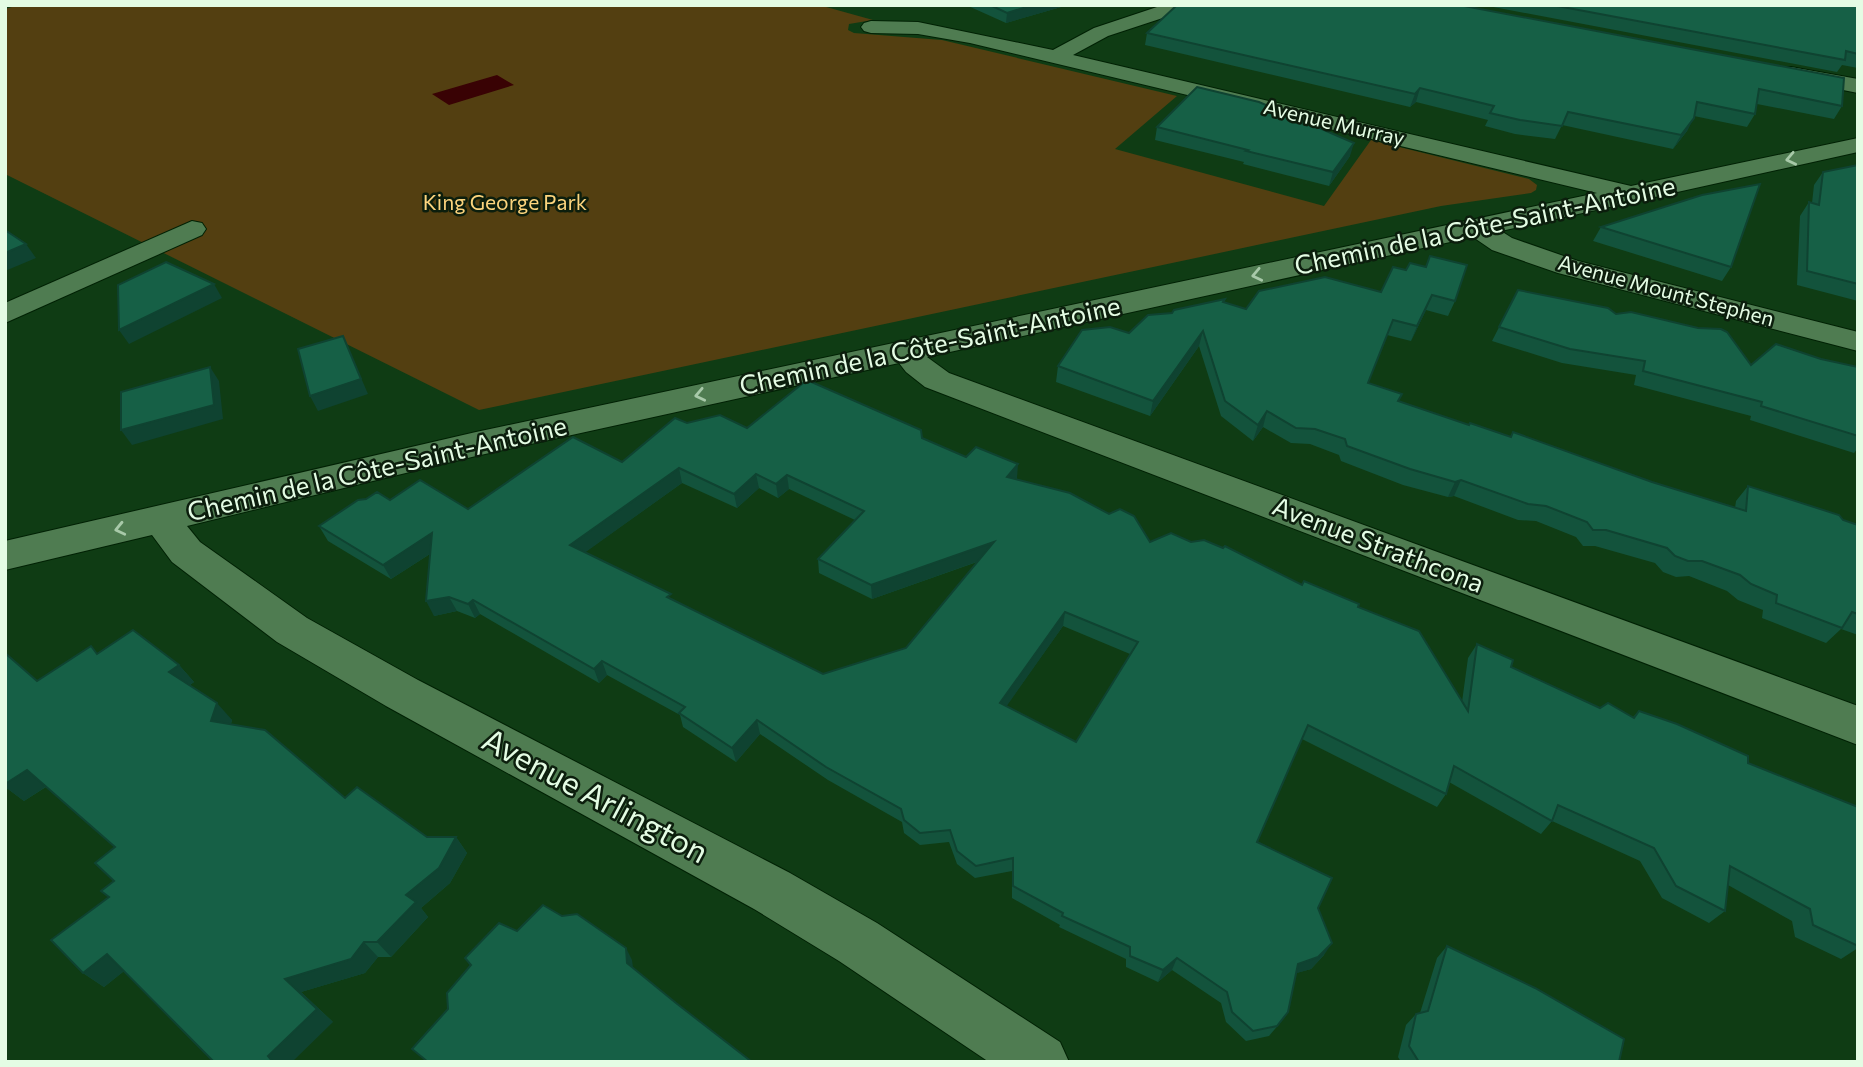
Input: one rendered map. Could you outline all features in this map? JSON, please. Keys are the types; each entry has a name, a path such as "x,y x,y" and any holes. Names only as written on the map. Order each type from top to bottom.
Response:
{"street":[{"path":"1057,57 1069,47 1091,37 1183,5"},
{"name":"Avenue Murray","path":"871,27 943,31 1631,194"},
{"path":"1770,69 1858,86"},
{"name":"Chemin de la Côte-Saint-Antoine","path":"5,556 476,444 1858,145"},
{"name":"Avenue Mount Stephen","path":"1478,228 1502,244 1568,267 1858,342"},
{"path":"5,314 192,229"},
{"name":"Avenue Strathcona","path":"907,350 917,365 937,380 1858,726"},
{"name":"Avenue Arlington","path":"160,519 186,552 292,630 402,693 772,891 858,942 1040,1062"}],"green space":[{"name":"King George Park","path":"19,5 819,5 873,20 849,24 848,30 854,33 942,40 1177,96 1115,149 1324,206 1371,140 1529,179 1537,185 1536,190 1531,193 1441,206 479,410 5,174 5,9"}],"shaded area":[{"path":"497,75 514,85 449,105 432,94"}],"building":[{"path":"990,5 1033,5 1007,13"},
{"path":"1177,5 1459,5 1844,78 1842,106 1759,89 1755,114 1697,102 1694,118 1681,135 1568,112 1562,126 1520,120 1490,113 1494,106 1420,88 1415,94 1147,33"},
{"path":"1552,5 1858,5 1858,54 1846,51 1845,60"},
{"path":"1197,87 1259,102 1354,143 1333,172 1157,127"},
{"path":"1858,165 1858,284 1807,271 1809,202 1819,205 1823,172"},
{"path":"1760,184 1731,267 1601,227 1702,195"},
{"path":"5,230 26,244 5,253"},
{"path":"1430,256 1467,265 1455,301 1432,295 1417,326 1393,320 1368,383 1402,394 1398,401 1511,437 1513,432 1652,482 1746,511 1748,486 1839,515 1843,520 1858,525 1858,614 1852,612 1842,628 1776,603 1777,595 1751,584 1740,575 1702,561 1688,561 1675,556 1667,548 1606,530 1593,530 1587,522 1546,506 1528,504 1461,480 1455,482 1410,469 1347,446 1345,439 1315,429 1296,428 1267,411 1258,425 1225,401 1203,331 1153,401 1058,366 1082,330 1110,327 1129,333 1148,315 1172,313 1174,310 1225,299 1223,302 1246,309 1259,291 1325,277 1381,292 1393,267 1406,270 1410,263 1426,267"},
{"path":"166,262 214,284 119,330 118,285"},
{"path":"1518,290 1608,308 1616,314 1631,312 1698,328 1721,329 1727,332 1751,365 1776,344 1821,359 1858,367 1858,436 1761,406 1762,402 1643,371 1645,361 1570,349 1499,327"},
{"path":"343,336 361,379 310,396 298,349"},
{"path":"210,367 214,405 121,430 121,392"},
{"path":"807,380 921,430 922,438 966,457 976,447 1018,464 1007,477 1070,493 1109,514 1120,509 1134,516 1150,542 1171,533 1191,542 1204,540 1223,548 1225,546 1302,585 1304,581 1359,604 1358,607 1419,631 1468,711 1477,644 1513,660 1511,667 1600,708 1608,703 1634,718 1639,711 1677,724 1748,756 1748,763 1858,807 1858,946 1813,925 1810,909 1730,866 1725,911 1676,886 1654,848 1558,805 1552,821 1454,766 1446,794 1308,725 1257,842 1332,878 1318,908 1332,943 1318,957 1298,964 1288,1012 1277,1026 1253,1031 1232,1012 1227,992 1177,958 1163,970 1130,956 1130,947 1062,916 1063,913 1013,886 1013,858 976,866 957,851 950,830 920,833 904,820 901,809 826,767 757,720 732,748 679,713 685,707 602,661 594,669 473,600 468,604 449,597 426,601 432,533 383,565 319,526 358,500 366,499 377,492 390,500 420,480 468,509 573,437 622,462 675,418 687,423 720,415 747,428","holes":["679,468 734,494 756,474 776,484 787,475 864,511 818,559 871,585 994,542 906,648 823,674 667,597 671,594 570,545","1065,612 1138,642 1076,742 1000,703"]},
{"path":"133,630 179,665 169,672 217,703 211,721 265,730 345,798 357,787 427,837 456,837 439,868 406,895 416,902 377,942 364,942 351,959 285,979 317,1009 268,1056 273,1062 214,1062 107,954 83,973 51,940 109,897 101,891 114,881 95,863 115,847 27,770 5,784 5,653 37,681 91,646 97,654"},
{"path":"543,905 562,916 577,914 626,948 627,963 752,1062 428,1062 412,1049 448,1009 447,993 471,965 465,958 499,923 517,931"},
{"path":"1447,946 1535,988 1624,1039 1619,1062 1419,1062 1409,1046 1416,1014 1428,1011"}]}
